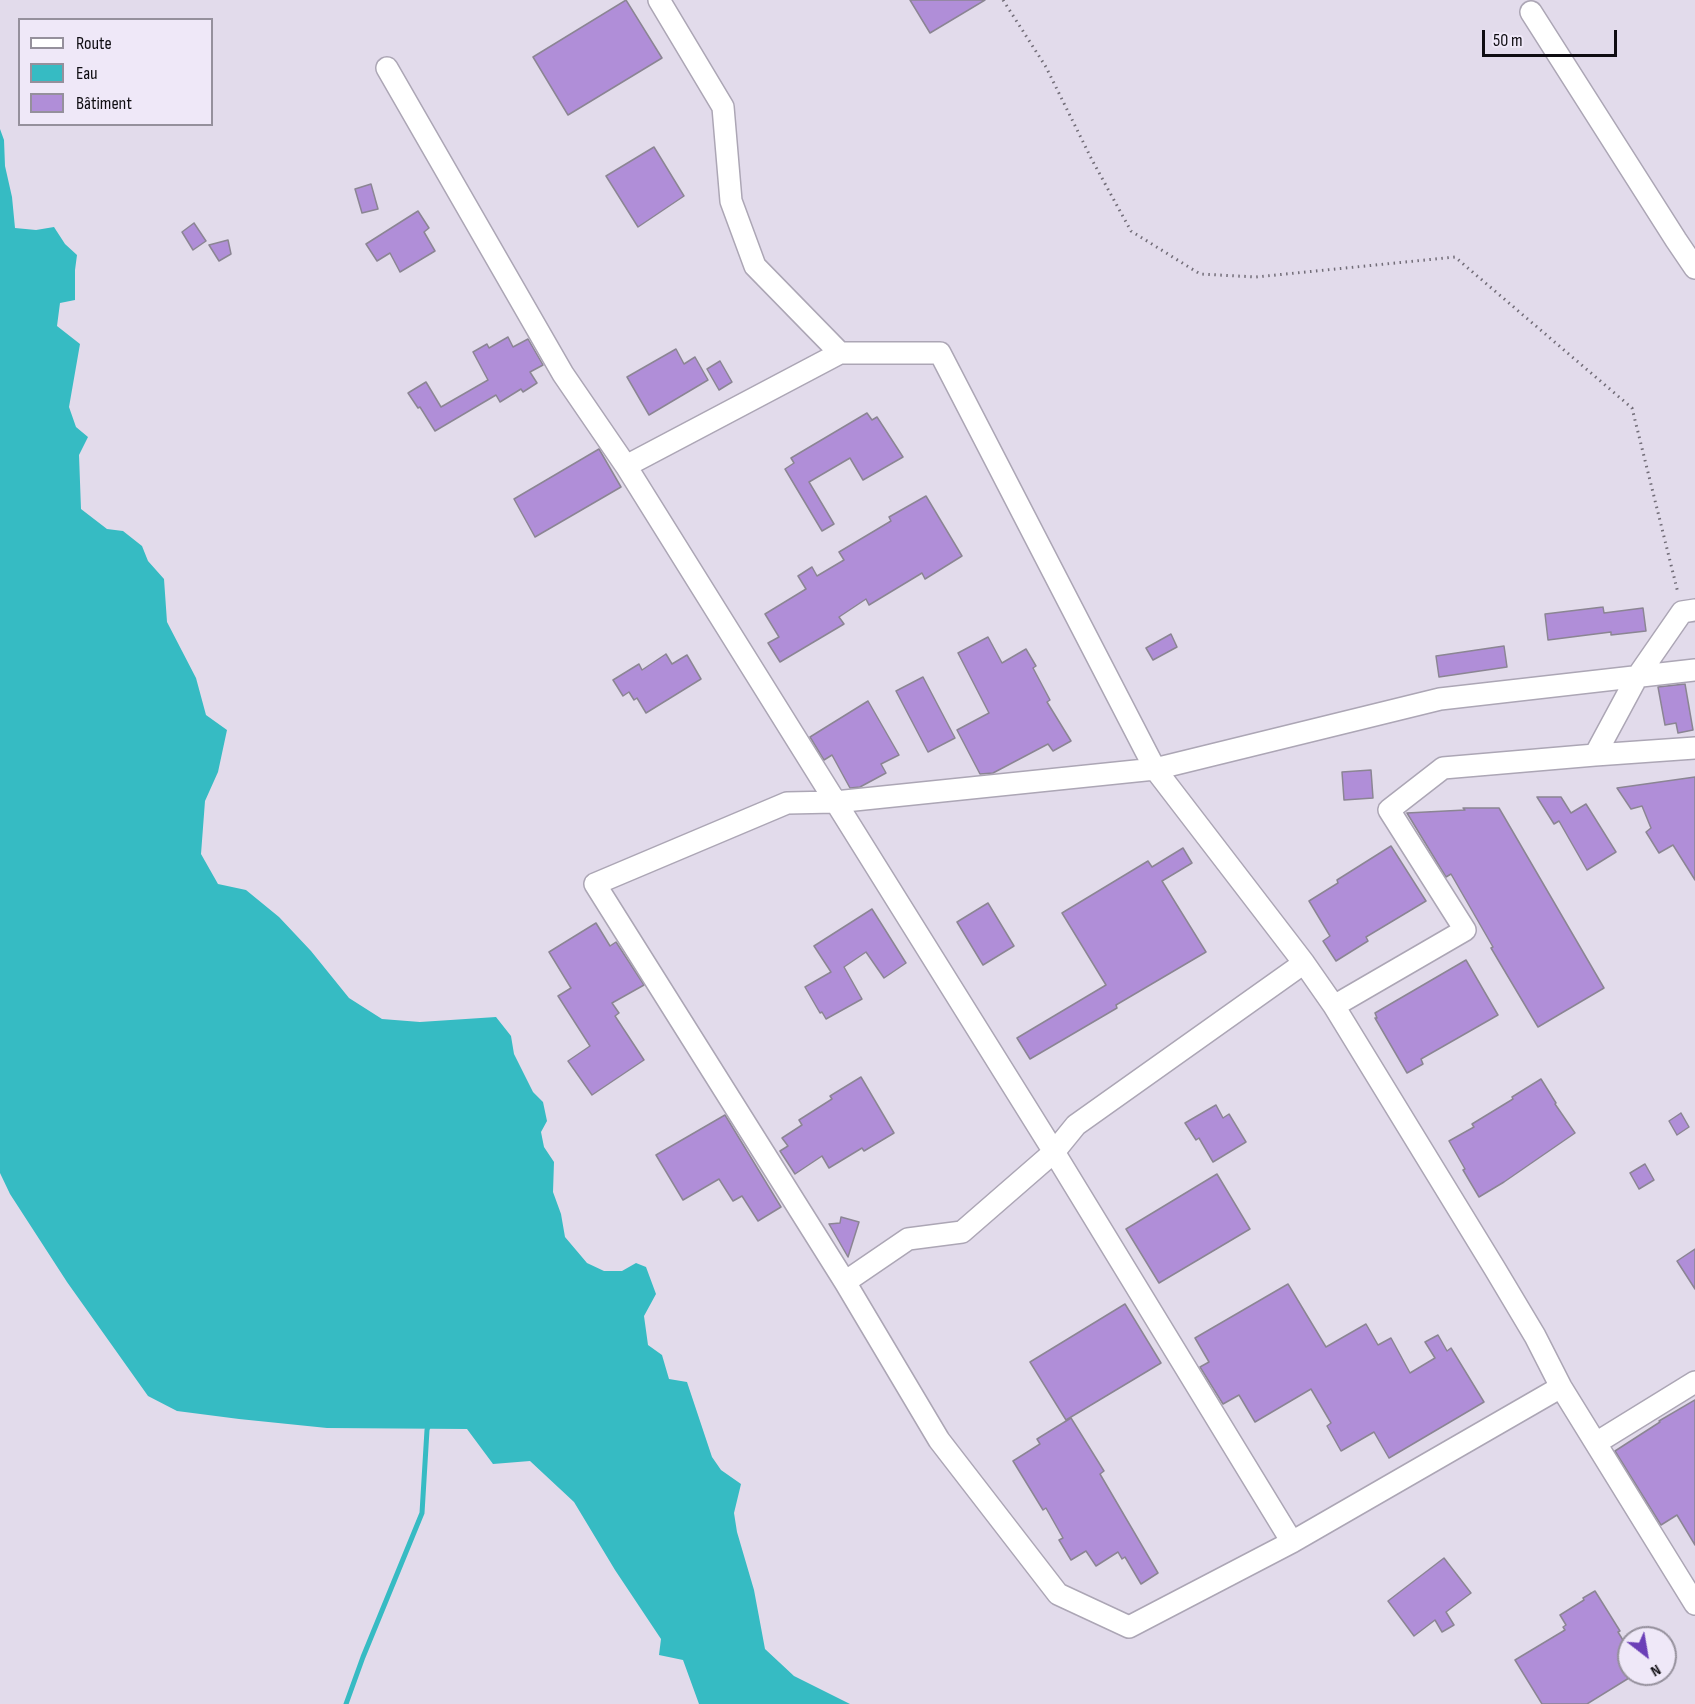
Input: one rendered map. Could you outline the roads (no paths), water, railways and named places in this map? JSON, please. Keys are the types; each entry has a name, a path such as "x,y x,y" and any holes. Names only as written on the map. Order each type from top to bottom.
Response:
{"street":[{"path":"659,0 723,106 731,201 755,266 840,353"},
{"path":"1532,12 1695,268"},
{"path":"387,68 563,374 626,466 1054,1152 1292,1542"},
{"path":"626,466 840,353 940,353 1155,769 1304,963 1334,1006 1535,1336 1561,1387 1695,1604"},
{"path":"1595,754 1636,677 1689,611"},
{"path":"1561,1387 1292,1542 1129,1627 1058,1594 939,1440 845,1282 596,884 787,803 835,802 1155,769 1440,699 1695,670"},
{"path":"1334,1006 1465,930 1389,810 1443,768 1595,754 1695,748"},
{"path":"845,1282 908,1239 962,1232 1054,1152 1076,1125 1304,963"},
{"path":"1596,1443 1695,1382"}],"water":[{"path":"0,129 4,140 5,166 12,197 15,228 36,230 54,227 65,244 77,255 75,300 60,303 57,326 80,344 69,407 76,427 88,437 79,455 81,509 107,529 123,531 142,546 148,561 164,579 167,622 196,678 206,715 227,730 218,772 205,801 201,854 218,884 246,890 279,917 311,951 349,998 382,1019 420,1022 496,1017 511,1036 514,1054 533,1092 543,1102 547,1121 541,1132 544,1147 554,1162 553,1192 561,1214 565,1237 587,1263 604,1271 622,1271 636,1263 646,1267 656,1294 644,1316 648,1345 662,1355 669,1379 687,1382 712,1457 721,1470 741,1484 734,1513 737,1532 754,1590 765,1649 794,1676 850,1704 699,1704 683,1660 659,1655 661,1639 615,1570 574,1502 530,1461 493,1464 467,1429 327,1428 239,1419 177,1411 148,1396 67,1282 10,1194 0,1173"}],"waterway":[{"path":"346,1704 422,1513 429,1424"}]}
